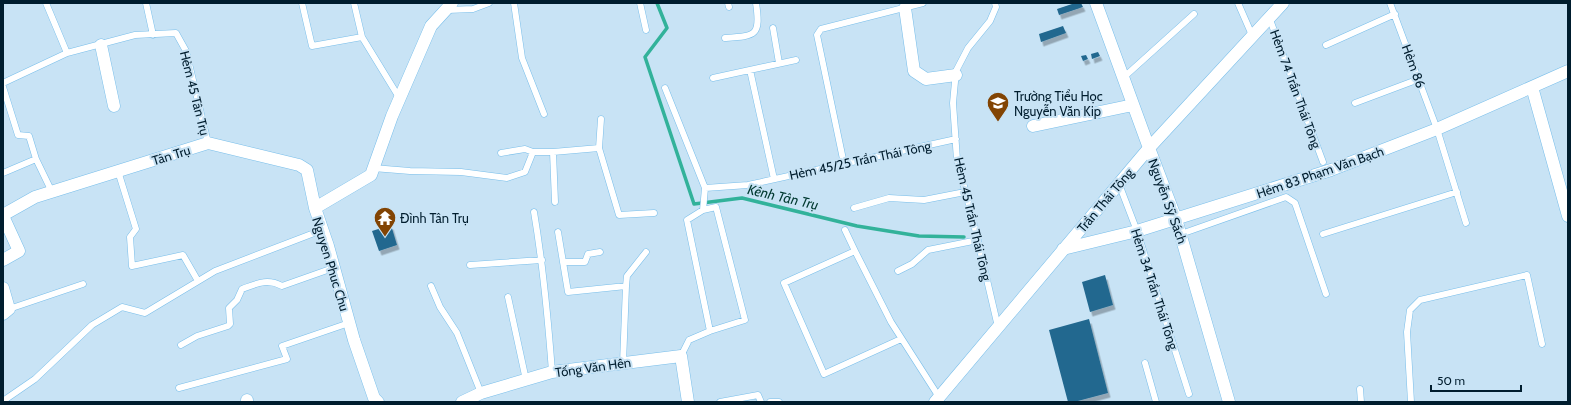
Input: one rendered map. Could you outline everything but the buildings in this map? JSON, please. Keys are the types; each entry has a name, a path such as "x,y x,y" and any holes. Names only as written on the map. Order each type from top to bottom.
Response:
{"street":[{"name":"Nguyễn Sỹ Sách","path":"1096,3 1176,219 1229,402"},
{"name":"Trần Thái Tông","path":"937,399 1149,148 1283,3"},
{"name":"Nguyen Phuc Chu","path":"378,402 374,398 349,323 315,208 371,175 400,99 431,26 449,7"},
{"path":"905,8 914,71 926,79 956,75"},
{"path":"101,45 114,106"},
{"name":"Hẻm 83 Phạm Văn Bạch","path":"1063,249 1137,232 1331,170 1437,129 1568,71"},
{"path":"1532,87 1568,216"},
{"path":"1034,126 1133,105"},
{"name":"Tân Trụ","path":"3,260 19,251 3,215 35,197 208,143 299,165 307,170 315,208"},
{"path":"3,288 6,311"},
{"path":"681,356 688,402"},
{"name":"Tống Văn Hên","path":"462,402 481,393 552,372 681,356"}],"lane":[{"path":"46,3 67,53"},
{"path":"146,3 153,35"},
{"path":"302,3 312,46 362,37"},
{"path":"354,3 362,37 400,99"},
{"path":"449,7 474,9 489,3"},
{"path":"514,3 522,58 544,114"},
{"path":"640,3 646,30"},
{"path":"725,38 746,37 752,35 757,28 758,19 756,3"},
{"path":"844,164 817,35 821,30 923,3"},
{"name":"Hẻm 45 Trần Thái Tông","path":"995,3 996,7 990,21 968,48 956,71 953,103 957,160 978,240 998,327"},
{"path":"1238,3 1252,35"},
{"name":"Hẻm 86","path":"1390,3 1437,129 1466,223"},
{"path":"1123,78 1194,14"},
{"path":"1326,45 1394,14"},
{"name":"Hẻm 74 Trần Thái Tông","path":"1269,17 1323,162"},
{"path":"773,28 779,63"},
{"name":"Hẻm 45 Tân Trụ","path":"3,83 67,53 135,35 176,33 186,51 208,143"},
{"path":"713,78 796,60"},
{"path":"750,70 774,179"},
{"path":"1355,103 1419,80"},
{"path":"3,87 18,134 28,136 36,159 52,192"},
{"path":"665,88 705,188 703,210"},
{"path":"601,119 599,148 619,215 654,213"},
{"name":"Hẻm 45/25 Trần Thái Tông","path":"705,188 748,185 956,139"},
{"path":"501,152 524,149 533,152 553,152 599,148"},
{"path":"373,168 410,171 461,172 507,178 525,172 533,152"},
{"path":"553,152 555,202"},
{"path":"3,173 36,159"},
{"path":"118,171 136,229 130,237 132,266 183,254 198,281"},
{"name":"Hẻm 34 Trần Thái Tông","path":"1119,184 1137,232 1189,394"},
{"path":"854,208 889,198 924,200 966,192"},
{"path":"1324,234 1457,192"},
{"path":"1181,234 1286,197 1295,203 1326,294"},
{"path":"681,356 689,340 710,331 745,320 716,207 703,210 687,220 710,331"},
{"path":"534,212 547,302 552,372"},
{"path":"3,401 35,379 92,325 122,307 145,313 215,271 322,230"},
{"path":"845,230 890,322 937,399"},
{"path":"558,232 568,292 626,286"},
{"path":"898,271 912,264 928,250 978,240"},
{"path":"855,251 784,283 824,374 901,339"},
{"path":"563,262 585,262 588,254 600,252"},
{"path":"623,363 627,276 646,252"},
{"path":"470,265 542,260"},
{"path":"181,344 197,336 228,326 230,324 229,308 237,300 242,289 263,281 275,282 282,286 333,268"},
{"path":"1411,402 1407,332 1410,310 1420,300 1527,275 1542,344"},
{"path":"6,311 83,284"},
{"path":"431,286 440,307 458,333 481,393"},
{"path":"508,297 526,380"},
{"path":"179,388 287,359 282,346 349,323"},
{"path":"1145,363 1156,402"},
{"path":"1360,390 1361,402"},
{"path":"720,402 758,395 761,402"},
{"path":"770,402 779,402"}],"waterway":[{"name":"Kênh Tân Trụ","path":"657,3 667,28 645,57 694,204 742,198 857,226 919,236 964,237"}],"place":[{"name":"Trường Tiểu Học Nguyễn Văn Kip","path":"998,122"},
{"name":"Đình Tân Trụ","path":"385,238"}]}
